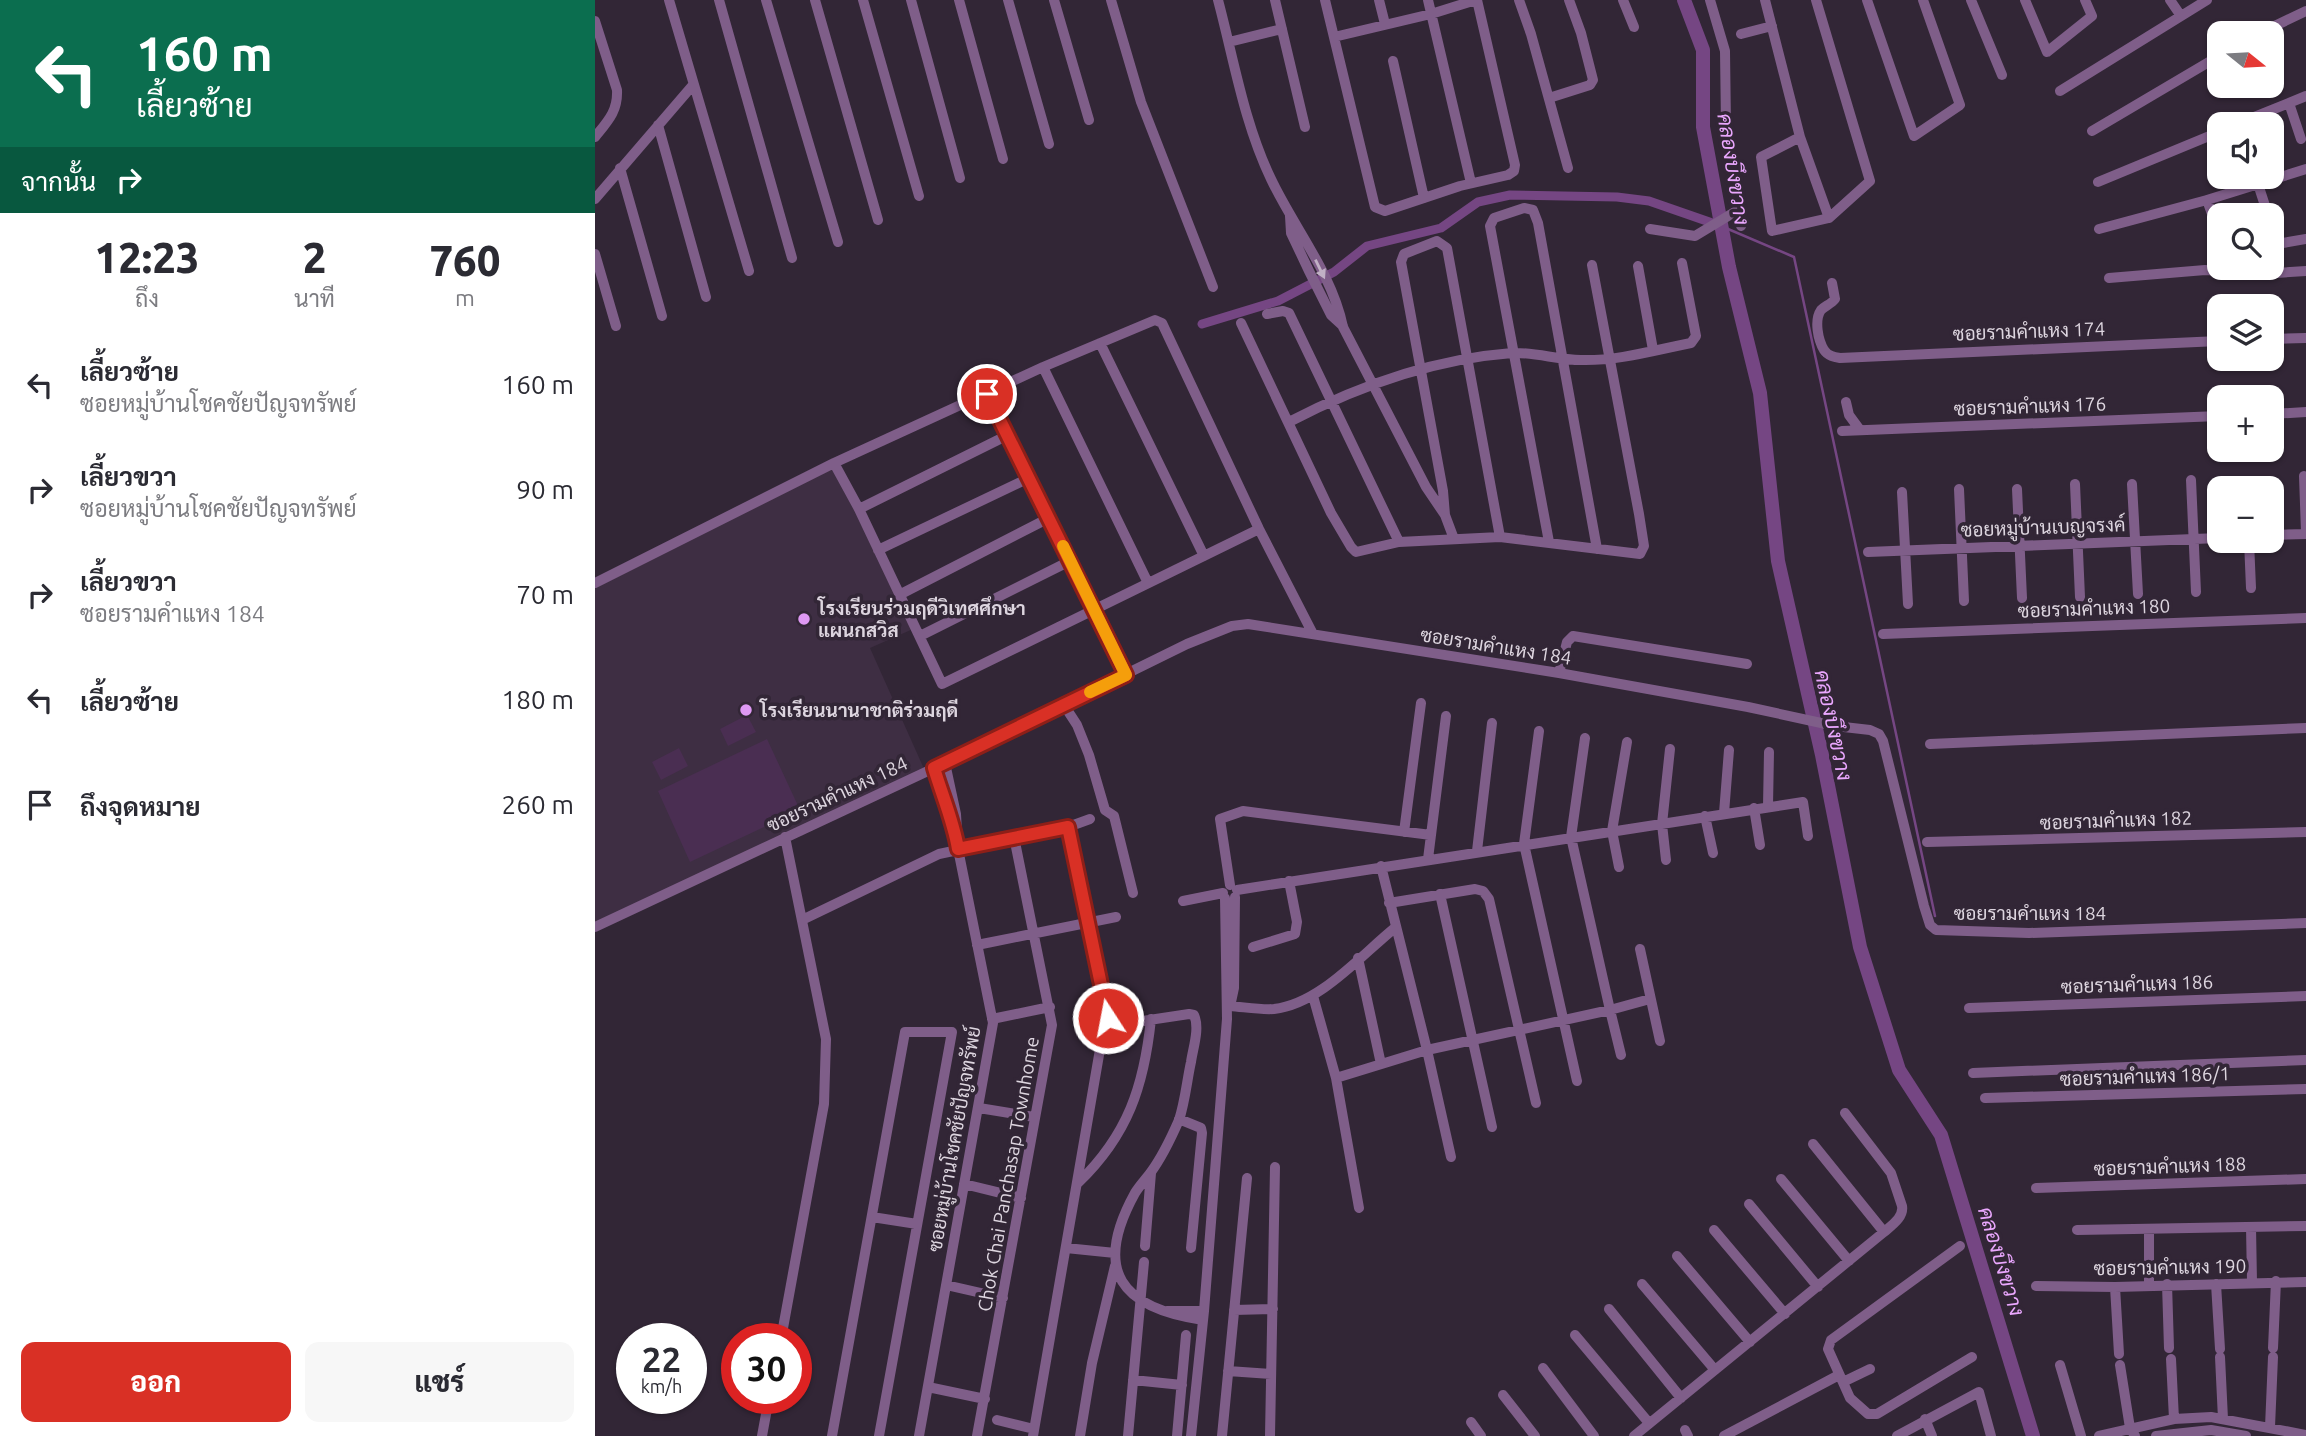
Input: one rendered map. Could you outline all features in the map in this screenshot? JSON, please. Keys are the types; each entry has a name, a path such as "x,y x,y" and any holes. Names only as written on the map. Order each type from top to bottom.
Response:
{"street":[{"path":"669,0 749,271"},
{"path":"719,0 792,258"},
{"path":"767,0 838,242"},
{"path":"815,0 878,220"},
{"path":"863,0 919,196"},
{"path":"911,0 960,178"},
{"path":"959,0 1003,159"},
{"path":"1008,0 1049,144"},
{"path":"1054,0 1089,120"},
{"path":"1111,0 1141,102 1213,287"},
{"path":"1218,0 1253,133 1270,177 1335,313 1426,487 1445,515 1454,539"},
{"path":"1275,0 1305,127"},
{"path":"1325,0 1375,207 1385,211 1471,183 1513,173 1515,169 1476,0 1431,14 1334,37"},
{"path":"1379,0 1385,24"},
{"path":"1428,0 1471,183"},
{"path":"1519,0 1568,168"},
{"path":"1549,98 1590,85 1593,80 1569,0"},
{"path":"1623,0 1634,27"},
{"path":"1710,0 1725,51 1726,125 1741,226"},
{"path":"1765,0 1800,136 1829,218"},
{"path":"1800,136 1761,157 1772,230 1829,218 1870,181 1816,0"},
{"path":"1867,0 1914,136 1960,105 1923,0"},
{"path":"1971,0 2002,75"},
{"path":"2025,0 2047,52 2092,16 2085,0"},
{"path":"2171,0 2181,16"},
{"path":"2060,91 2207,0"},
{"path":"2284,22 2306,11"},
{"path":"595,21 618,101 611,117 595,137"},
{"path":"1741,34 1772,26"},
{"path":"1229,42 1282,29"},
{"path":"595,51 603,42"},
{"path":"1393,61 1424,198"},
{"path":"2092,131 2207,63"},
{"path":"595,199 693,85"},
{"path":"2267,112 2306,96"},
{"path":"2289,103 2301,139"},
{"path":"657,125 706,297"},
{"path":"2098,181 2207,137"},
{"path":"620,168 662,316"},
{"path":"2284,176 2306,169"},
{"path":"2099,229 2242,189"},
{"path":"1549,542 1490,222 1494,218 1530,208 1535,212 1538,223 1597,549"},
{"path":"1650,229 1695,236 1738,210"},
{"path":"2284,243 2306,239"},
{"path":"1445,515 1422,369 1401,262 1404,254 1440,242 1447,248 1500,537"},
{"path":"595,254 616,326"},
{"path":"1289,422 1373,383 1467,360 1513,353 1563,359 1610,359 1691,343 1695,339 1682,263"},
{"path":"1241,323 1331,513 1356,552 1399,542 1500,537 1634,555 1644,550 1592,265"},
{"path":"1638,266 1653,351"},
{"path":"2109,278 2207,270"},
{"path":"2284,272 2306,271"},
{"name":"ซอยรามคำแหง 174","path":"1832,283 1835,299 1822,309 1817,322 1824,350 1829,355 1840,358 2207,342"},
{"path":"1267,314 1283,310 1289,313 1399,542"},
{"path":"595,583 834,463 1152,320 1162,323 1259,529 1313,634"},
{"path":"2284,339 2306,338"},
{"path":"1100,343 1205,556"},
{"path":"1043,367 1148,583"},
{"path":"987,394 1126,675"},
{"path":"1846,402 1849,415 1860,430"},
{"path":"2284,413 2306,412"},
{"name":"ซอยรามคำแหง 176","path":"1842,431 2207,416"},
{"path":"859,509 1009,435"},
{"path":"834,463 859,509 942,684 1259,529"},
{"path":"2284,534 2306,533 2304,476"},
{"path":"878,550 1029,478"},
{"path":"2191,480 2196,592"},
{"path":"2075,484 2080,597"},
{"path":"2132,484 2138,594"},
{"path":"1959,489 1964,601"},
{"path":"2017,489 2022,598"},
{"path":"1902,492 1907,604"},
{"path":"899,594 1049,519"},
{"name":"ซอยหมู่บ้านเบญจรงค์","path":"1868,552 2207,538"},
{"path":"2250,553 2251,589"},
{"path":"920,636 1070,561"},
{"name":"ซอยรามคำแหง 180","path":"1883,634 2306,618"},
{"name":"ซอยรามคำแหง 184","path":"595,927 945,763 1187,644 1232,626 1248,624 1559,673 1835,726 1870,730 1879,734 1924,906 1930,925 1936,930 2029,933 2306,923"},
{"path":"1559,673 1567,642 1573,636 1747,664"},
{"path":"1404,832 1421,703"},
{"path":"1064,705 1077,725 1089,755 1105,810 1114,816 1133,893"},
{"path":"1428,859 1446,716"},
{"path":"1477,852 1492,723"},
{"path":"1930,744 2306,728"},
{"path":"1539,732 1524,844 1577,1081"},
{"path":"1585,738 1571,837 1621,1055"},
{"path":"1619,867 1612,831 1627,742"},
{"path":"1665,860 1662,824 1670,749"},
{"path":"1724,813 1729,750"},
{"path":"1767,806 1769,752"},
{"name":"ซอยหมู่บ้านโชคชัยปัญจทรัพย์","path":"919,1436 979,1108 992,1019 958,849 956,814 945,763"},
{"name":"ซอยหมู่บ้านโชคชัยปัญจทรัพย์","path":"934,768 955,830"},
{"path":"1183,901 1381,866 1803,802 1808,836"},
{"path":"1754,808 1760,845"},
{"path":"1191,1436 1227,1019 1230,893 1220,820 1243,811 1431,835"},
{"path":"1705,816 1713,853"},
{"path":"802,920 939,854 1068,827 1090,819"},
{"path":"1068,827 1108,1018"},
{"name":"ซอยรามคำแหง 182","path":"1927,842 2306,832"},
{"path":"784,1323 824,1104 825,1038 785,837"},
{"name":"Chok Chai Panchasap Townhome","path":"977,1436 1052,1025 1014,837"},
{"path":"1381,866 1451,1157"},
{"path":"1253,947 1295,934 1297,922 1289,881"},
{"path":"1389,903 1475,888 1483,891 1489,899 1535,1103"},
{"path":"1440,894 1492,1127"},
{"path":"977,945 1116,917"},
{"path":"1230,1006 1275,1009 1313,996 1345,973 1358,958 1396,927"},
{"path":"1227,1019 1234,988 1230,949"},
{"path":"1640,949 1660,1041"},
{"path":"1358,958 1381,1064"},
{"path":"1313,996 1336,1078 1359,1208"},
{"name":"ซอยรามคำแหง 186","path":"1969,1007 2306,996"},
{"path":"1336,1078 1427,1050 1650,999"},
{"path":"992,1019 1050,1007"},
{"path":"997,1420 1034,1432 1104,1027 1194,1015 1195,1041 1179,1119 1151,1172 1129,1206 1115,1253 1115,1266 1092,1363 1080,1436"},
{"path":"1077,1183 1097,1164 1128,1118 1147,1059 1151,1019"},
{"path":"832,1436 905,1032 951,1031 879,1436"},
{"path":"1973,1073 2306,1060"},
{"name":"ซอยรามคำแหง 186/1","path":"1986,1098 2306,1089"},
{"path":"979,1108 1034,1116"},
{"path":"1634,1436 1884,1233 1900,1216 1902,1206 1891,1173 1845,1113"},
{"path":"1179,1119 1197,1125 1202,1133 1191,1248"},
{"path":"1813,1144 1884,1233"},
{"path":"1270,1436 1275,1167"},
{"path":"1145,1246 1151,1172"},
{"path":"1222,1436 1247,1178"},
{"path":"1781,1179 1849,1261"},
{"name":"ซอยรามคำแหง 188","path":"2036,1188 2306,1179"},
{"path":"964,1184 1021,1198"},
{"path":"1749,1204 1818,1287"},
{"path":"872,1217 917,1224"},
{"path":"2077,1230 2306,1226"},
{"path":"2251,1227 2252,1282"},
{"path":"2149,1229 2149,1286"},
{"path":"1714,1230 1785,1314"},
{"path":"1960,1246 1831,1340 1828,1349 1850,1398 1868,1414 1877,1414 1972,1357"},
{"path":"1066,1248 1115,1253"},
{"path":"1677,1256 1750,1342"},
{"path":"1128,1436 1144,1262"},
{"path":"1115,1266 1128,1292 1140,1302 1175,1316 1203,1315"},
{"path":"2270,1427 2276,1281"},
{"name":"ซอยรามคำแหง 190","path":"2036,1286 2115,1287 2306,1282"},
{"path":"1642,1284 1715,1370"},
{"path":"2167,1284 2169,1348"},
{"path":"2217,1284 2223,1419"},
{"path":"946,1285 1003,1298"},
{"path":"2115,1287 2119,1354"},
{"path":"1234,1310 1273,1309"},
{"path":"1609,1309 1681,1398"},
{"path":"1177,1436 1186,1335"},
{"path":"1574,1335 1649,1423"},
{"path":"2171,1359 2174,1419"},
{"path":"2060,1365 2081,1436"},
{"path":"2120,1366 2132,1432"},
{"path":"1543,1368 1594,1436"},
{"path":"1724,1436 1841,1378 1870,1369"},
{"path":"1229,1371 1271,1374"},
{"path":"1133,1380 1182,1385"},
{"path":"927,1387 985,1399"},
{"path":"1897,1436 1979,1392 1991,1436"},
{"path":"1503,1395 1535,1436"},
{"path":"762,1436 766,1414"},
{"path":"2099,1436 2132,1432 2174,1419 2200,1418 2223,1419 2306,1434"},
{"path":"2200,1418 2201,1433"},
{"path":"1925,1419 1932,1436"},
{"path":"1471,1422 1481,1436"},
{"path":"2156,1436 2201,1433 2246,1436"}],"shaded area":[{"name":"โรงเรียนนานาชาติร่วมฤดี","path":"833,467 913,629 870,648 925,771 595,927 595,588"},
{"path":"747,715 756,732 728,746 720,729"},
{"path":"767,739 800,810 690,862 658,791"},
{"path":"679,748 688,766 661,780 652,762"}],"waterway":[{"name":"คลองบึงขวาง","path":"1684,0 1703,50 1703,127 1729,267 1760,393 1778,561 1822,755 1860,947 1899,1070 1941,1135 2033,1436"},
{"path":"1202,324 1278,301 1334,272 1367,246 1441,228 1478,202 1510,195 1617,197 1649,201 1721,226"},
{"path":"1721,226 1794,257 1935,916"}],"slow traffic":[{"path":"1063,546 1126,675 1090,692"}],"place":[{"name":"โรงเรียนร่วมฤดีวิเทศศึกษา แผนกสวิส","path":"804,619"},
{"name":"โรงเรียนนานาชาติร่วมฤดี","path":"746,710"}],"route":[{"path":"987,394 1126,675 934,768 951,825 955,830 958,849 1068,827 1108,1018"}]}
